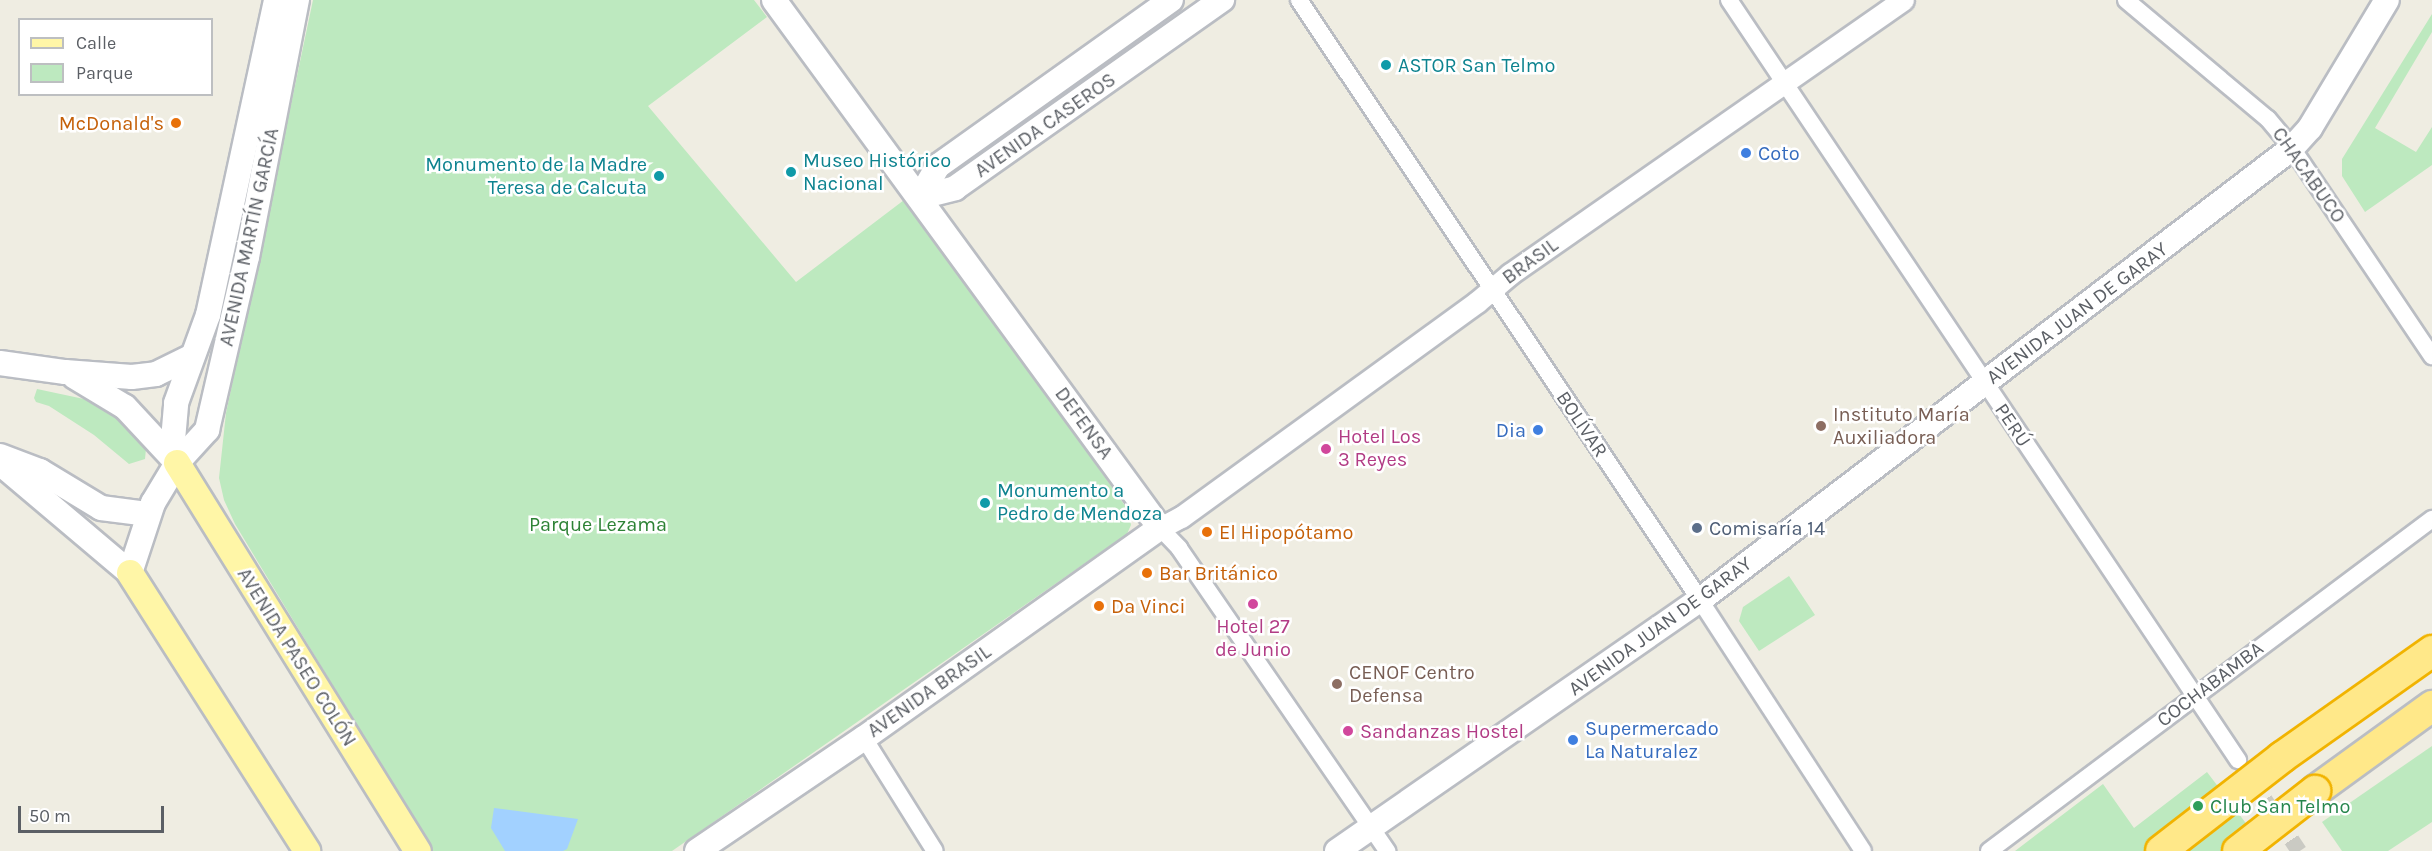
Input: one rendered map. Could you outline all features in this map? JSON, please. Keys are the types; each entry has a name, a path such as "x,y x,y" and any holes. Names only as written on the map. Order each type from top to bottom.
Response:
{"highway":[{"path":"2161,851 2291,750 2432,651"},
{"path":"2238,851 2314,791 2432,706"}],"main road":[{"name":"AVENIDA MARTÍN GARCÍA","path":"177,463 173,440 176,403 208,315 276,0"},
{"name":"AVENIDA MARTÍN GARCÍA","path":"130,573 147,514 177,463 207,429 247,257 297,0"},
{"name":"DEFENSA","path":"774,0 1160,528"},
{"name":"AVENIDA CASEROS","path":"920,197 938,166 1172,0"},
{"name":"AVENIDA CASEROS","path":"920,197 955,188 1222,0"},
{"name":"AVENIDA JUAN DE GARAY","path":"1337,851 1700,600 2292,148 2310,128 2387,0"},
{"path":"0,363 65,372 144,376 156,374 191,357"},
{"path":"65,372 102,391 125,407 177,463"},
{"path":"0,456 40,471 102,508 147,514"},
{"path":"0,463 130,573 308,851"},
{"name":"AVENIDA PASEO COLÓN","path":"177,463 417,851"},
{"name":"AVENIDA BRASIL","path":"697,851 864,738 1160,528"}],"street":[{"name":"BOLÍVAR","path":"1299,0 1700,600 1863,851"},
{"name":"PERÚ","path":"1729,0 2238,760"},
{"name":"BRASIL","path":"1160,528 1180,517 1492,289 1903,0"},
{"name":"CHACABUCO","path":"2126,0 2268,119 2292,148 2432,356"},
{"name":"COCHABAMBA","path":"1989,851 2194,695 2432,519"},
{"name":"DEFENSA","path":"1160,528 1179,548 1387,851"},
{"path":"864,738 935,851"}],"green space":[{"name":"Parque Lezama","path":"313,0 754,0 767,17 648,106 796,282 908,197 1128,510 1131,525 1127,534 672,851 433,851 235,524 224,500 219,478 226,413"},
{"path":"2432,14 2432,32 2375,128 2416,152 2432,127 2432,165 2365,212 2342,176 2342,159"},
{"path":"37,389 84,399 107,408 124,421 144,443 145,459 129,464 94,435 49,406 36,402 34,398"},
{"path":"1789,576 1815,615 1759,651 1739,621 1743,607"},
{"path":"2432,746 2432,822 2388,851 2342,851 2322,822"},
{"name":"Club San Telmo","path":"2207,772 2267,851 2015,851 2103,784 2134,828"}],"water":[{"path":"494,808 578,819 567,849 563,851 505,851 491,828"}],"tunnel":[{"path":"2238,760 2299,851"}],"place":[{"name":"ASTOR San Telmo","path":"1386,65"},
{"name":"McDonald's","path":"176,123"},
{"name":"Coto","path":"1746,153"},
{"name":"Museo Histórico Nacional","path":"791,172"},
{"name":"Monumento de la Madre Teresa de Calcuta","path":"659,176"},
{"name":"Instituto María Auxiliadora","path":"1821,426"},
{"name":"Dia","path":"1538,430"},
{"name":"Hotel Los 3 Reyes","path":"1326,449"},
{"name":"Monumento a Pedro de Mendoza","path":"985,503"},
{"name":"Comisaría 14","path":"1697,528"},
{"name":"El Hipopótamo","path":"1207,532"},
{"name":"Bar Británico","path":"1147,573"},
{"name":"Hotel 27 de Junio","path":"1253,604"},
{"name":"Da Vinci","path":"1099,606"},
{"name":"CENOF Centro Defensa","path":"1337,684"},
{"name":"Sandanzas Hostel","path":"1348,731"},
{"name":"Supermercado La Naturalez","path":"1573,740"},
{"name":"Club San Telmo","path":"2198,806"}]}
